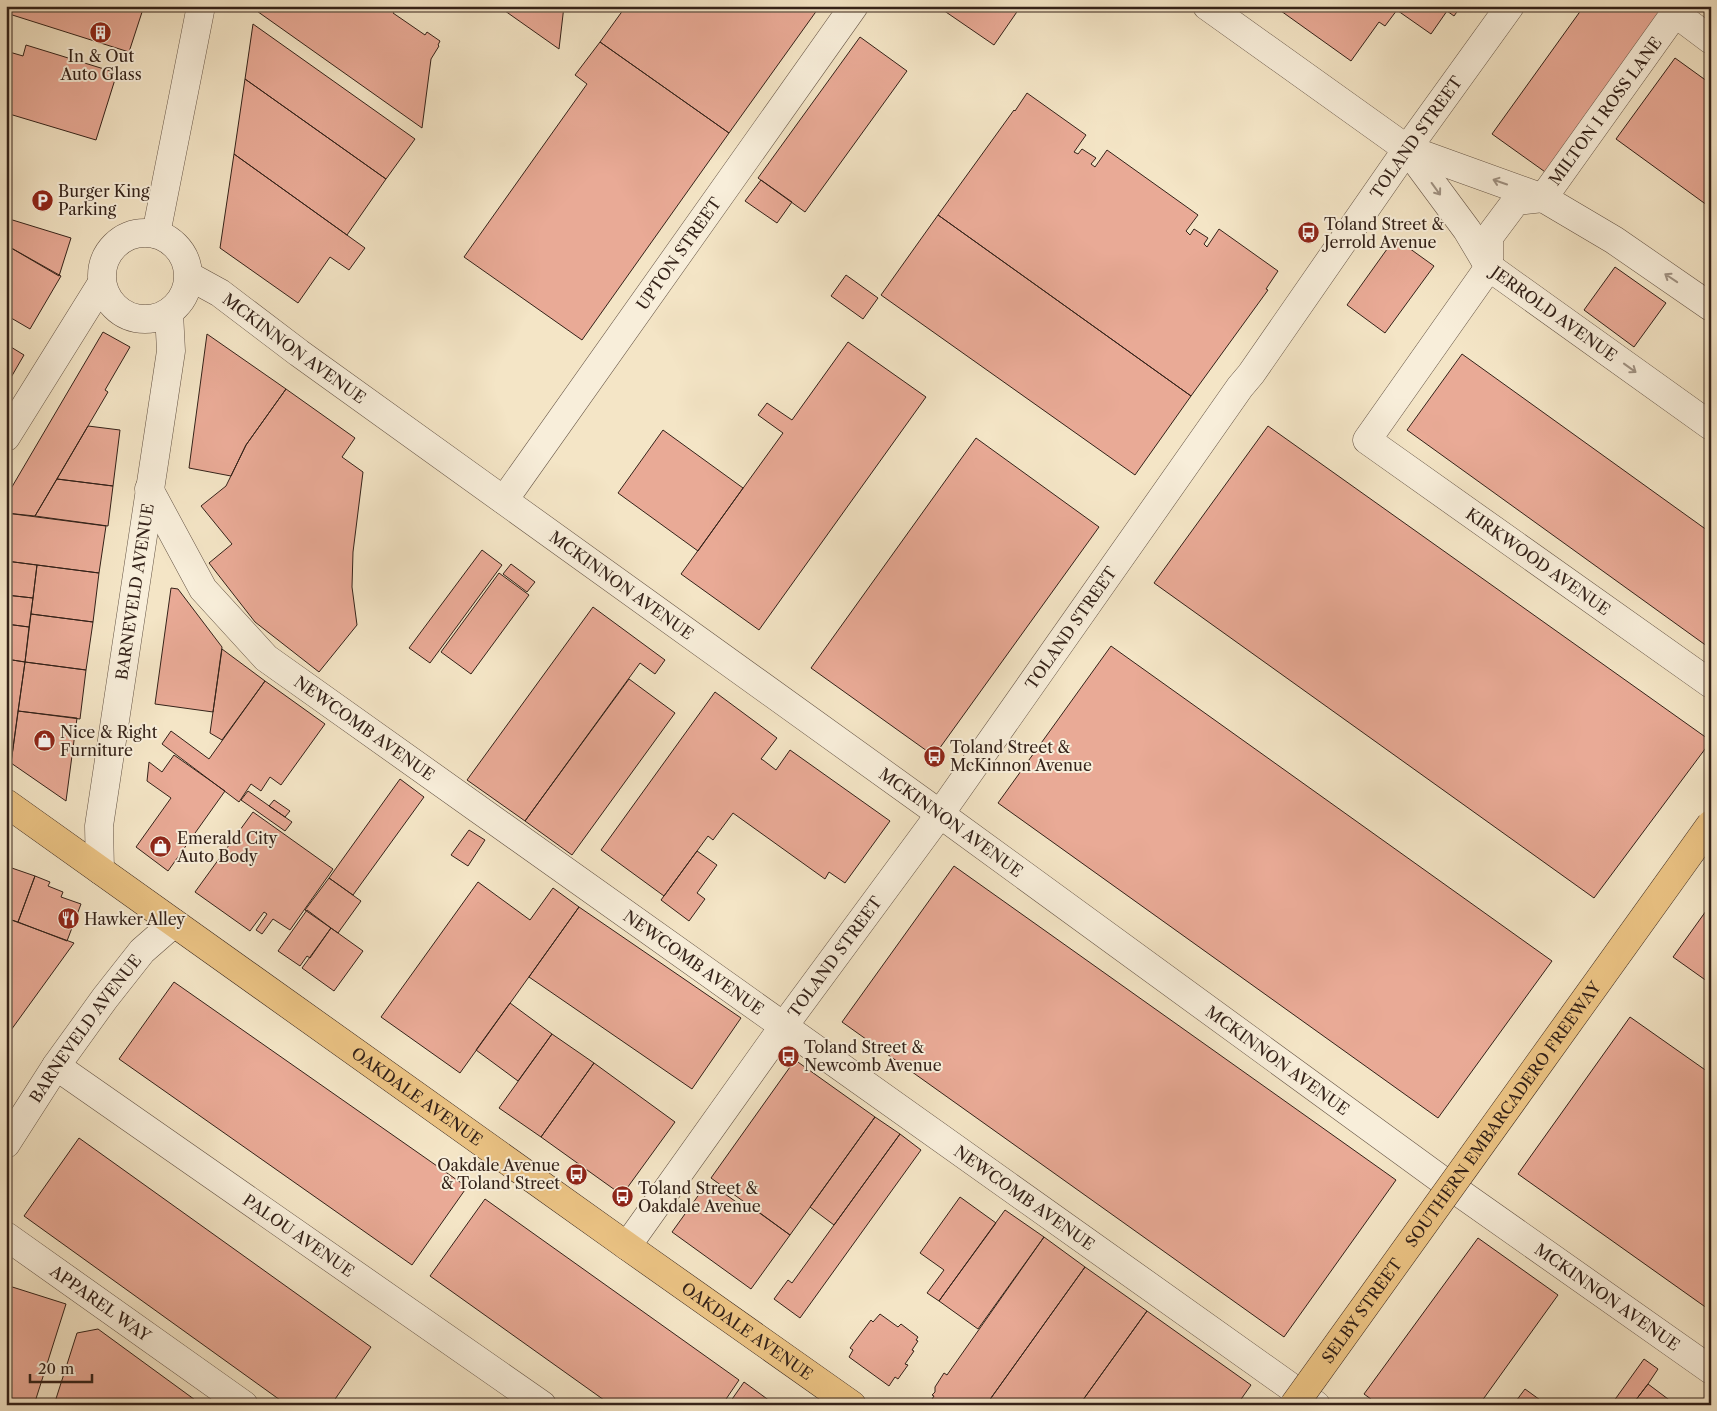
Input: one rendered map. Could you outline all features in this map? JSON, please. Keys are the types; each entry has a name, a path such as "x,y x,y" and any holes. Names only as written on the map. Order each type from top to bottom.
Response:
{"main road":[{"name":"OAKDALE AVENUE","path":"6,803 852,1405"},
{"name":"SOUTHERN EMBARCADERO FREEWAY","path":"1303,1403 1711,826"},
{"name":"SOUTHERN EMBARCADERO FREEWAY","path":"1303,1403 1711,843"}],"street":[{"path":"156,234 200,6"},
{"name":"UPTON STREET","path":"504,500 854,6"},
{"name":"JERROLD AVENUE","path":"1207,6 1407,149 1543,198 1614,240 1711,307"},
{"name":"TOLAND STREET","path":"627,1246 783,1027 940,814 1251,374 1407,149 1510,6"},
{"name":"MILTON I ROSS LANE","path":"1489,267 1489,237 1516,201 1543,198 1675,13 1711,40"},
{"name":"JERROLD AVENUE","path":"1407,149 1467,230 1489,267 1711,426"},
{"path":"142,232 156,234 170,240 180,249 187,262 189,276 187,290 180,303 169,313 156,318 141,319 127,316 115,308 106,296 102,283 102,268 107,255 116,243 128,236 142,232"},
{"name":"KIRKWOOD AVENUE","path":"1489,267 1367,440 1711,684"},
{"name":"MCKINNON AVENUE","path":"189,276 220,293 299,353 940,814 1450,1186 1711,1370"},
{"path":"6,437 102,283"},
{"name":"BARNEVELD AVENUE","path":"100,870 99,826 171,351 169,313"},
{"name":"NEWCOMB AVENUE","path":"149,489 203,589 266,658 783,1027 1303,1403"},
{"name":"SELBY STREET","path":"1303,1403 1450,1186 1711,826"},
{"name":"BARNEVELD AVENUE","path":"6,1144 56,1066 105,998 142,951 174,923"},
{"name":"PALOU AVENUE","path":"56,1066 542,1405"},
{"name":"APPAREL WAY","path":"6,1236 244,1405"}],"building":[{"name":"In & Out Auto Glass","path":"6,6 144,6 129,52 6,13"},
{"path":"256,6 391,6 396,9 393,13 425,35 427,32 440,41 431,59 422,128 254,9"},
{"path":"498,6 564,6 559,49"},
{"path":"626,6 820,6 729,133 600,42"},
{"path":"946,6 1021,6 994,45 943,10"},
{"path":"1274,6 1391,6 1397,10 1385,26 1379,22 1351,61"},
{"path":"1391,6 1440,6 1447,11 1431,34"},
{"path":"1440,6 1461,6 1454,16"},
{"path":"1584,6 1670,6 1548,174 1492,134"},
{"path":"253,24 415,139 386,179 245,79"},
{"path":"860,37 907,71 805,212 758,178"},
{"path":"600,42 729,133 582,340 464,257 587,84 575,75"},
{"path":"26,45 117,73 96,140 6,113 6,51 23,56"},
{"path":"1675,58 1711,84 1711,208 1616,139"},
{"path":"245,79 386,179 347,235 234,154"},
{"path":"1027,93 1086,135 1074,152 1078,154 1082,149 1096,158 1091,164 1095,167 1107,150 1198,215 1186,231 1190,235 1194,229 1208,238 1204,244 1207,247 1219,229 1278,271 1266,289 1268,290 1191,396 938,215"},
{"path":"234,154 365,248 349,270 330,257 298,303 220,248"},
{"path":"761,180 792,202 777,223 745,201"},
{"path":"938,215 1191,396 1135,475 881,295"},
{"path":"6,218 71,238 59,276 6,245"},
{"path":"1395,238 1434,266 1385,333 1347,305"},
{"path":"6,245 61,276 30,329 6,315"},
{"path":"1615,267 1666,303 1634,347 1584,310"},
{"path":"846,275 878,298 863,319 831,296"},
{"path":"103,332 130,347 105,390 108,392 35,516 6,513 6,497"},
{"path":"207,334 286,389 246,445 231,476 189,468"},
{"path":"848,342 926,397 759,630 681,574 783,433 758,415 767,403 792,420"},
{"path":"6,344 24,355 6,386"},
{"path":"1462,354 1711,533 1711,649 1407,430"},
{"path":"286,389 355,438 342,457 363,472 353,552 352,587 357,625 319,672 255,622 209,563 232,544 201,506 226,486 246,445"},
{"path":"88,426 120,430 113,486 57,479"},
{"path":"1268,426 1711,741 1594,898 1154,583"},
{"path":"663,430 743,488 698,551 618,493"},
{"path":"976,438 1099,527 934,756 811,668"},
{"path":"57,479 113,486 108,526 35,516"},
{"path":"6,513 106,526 99,573 6,561"},
{"path":"482,550 502,565 430,663 409,648"},
{"path":"6,561 37,565 33,598 6,595"},
{"path":"511,564 535,582 527,592 503,574"},
{"path":"37,565 99,573 93,622 31,614"},
{"path":"499,573 529,595 471,674 441,652"},
{"path":"171,588 178,589 222,647 213,712 155,704"},
{"path":"6,595 33,598 29,627 6,624"},
{"path":"593,607 665,660 655,674 640,663 525,821 467,780"},
{"path":"31,614 93,622 86,670 25,662"},
{"path":"6,624 29,627 25,662 6,659"},
{"path":"1111,646 1552,961 1438,1118 998,803"},
{"path":"222,649 265,681 222,740 210,733"},
{"path":"6,659 25,662 11,763 6,760"},
{"path":"25,662 86,670 80,719 18,711"},
{"path":"629,679 675,713 572,855 525,821"},
{"path":"265,681 325,724 281,785 270,777 261,791 251,784 239,802 162,744 171,731 209,759"},
{"path":"715,692 777,738 761,759 776,770 790,750 890,821 845,883 829,872 825,879 733,813 713,840 708,836 664,896 601,850"},
{"name":"Nice & Right Furniture","path":"18,711 77,718 66,801 11,763"},
{"path":"174,755 225,791 168,871 136,847 171,798 147,781 149,762 162,772"},
{"path":"400,779 424,797 353,895 329,878"},
{"path":"248,791 292,822 285,831 241,800"},
{"path":"274,800 290,811 285,817 269,806"},
{"path":"253,812 333,869 290,930 273,919 262,934 256,930 267,914 264,912 250,931 195,892"},
{"path":"469,830 485,840 468,866 451,855"},
{"path":"697,851 717,865 697,893 705,899 689,921 661,900"},
{"path":"6,866 35,876 18,922 6,918"},
{"path":"954,866 1396,1180 1284,1337 842,1022"},
{"path":"35,876 50,882 48,886 63,892 61,897 81,904 67,941 18,922"},
{"path":"329,878 361,901 338,933 305,910"},
{"path":"478,882 530,920 553,888 579,907 460,1073 381,1017"},
{"path":"1711,904 1711,984 1673,957"},
{"path":"579,907 741,1018 692,1089 529,977"},
{"path":"307,910 331,928 310,958 307,956 300,966 278,951"},
{"path":"6,918 74,943 6,1037"},
{"path":"331,928 363,951 334,991 302,968"},
{"path":"174,982 467,1187 412,1265 119,1059"},
{"path":"510,1003 552,1034 518,1081 476,1050"},
{"path":"1630,1017 1711,1074 1711,1311 1518,1174"},
{"path":"552,1034 594,1063 541,1137 499,1108"},
{"path":"795,1060 875,1117 790,1235 711,1178"},
{"path":"594,1063 675,1122 622,1195 541,1137"},
{"path":"875,1117 900,1134 834,1225 810,1207"},
{"path":"900,1134 921,1150 800,1318 774,1299 788,1280 792,1283"},
{"path":"79,1138 371,1347 331,1405 287,1405 24,1216"},
{"path":"708,1182 742,1206 745,1202 790,1235 751,1289 672,1232"},
{"path":"960,1197 996,1223 939,1301 927,1293 944,1270 920,1253"},
{"path":"485,1199 739,1380 722,1405 611,1405 430,1276"},
{"path":"1005,1210 1044,1237 978,1329 939,1301"},
{"path":"1044,1237 1085,1267 986,1405 928,1405 934,1396 932,1395 935,1392 935,1387 944,1373 947,1375"},
{"path":"1478,1238 1558,1295 1479,1405 1379,1405 1364,1394"},
{"path":"1085,1267 1147,1311 1080,1404 986,1405"},
{"path":"6,1285 66,1304 34,1405 6,1405"},
{"path":"1147,1311 1251,1385 1237,1405 1080,1404"},
{"path":"880,1314 898,1327 901,1324 918,1337 916,1340 918,1341 912,1350 914,1351 905,1364 908,1365 898,1379 895,1377 889,1386 849,1357 853,1350 850,1348 871,1320 873,1322"},
{"path":"98,1329 202,1405 54,1405 77,1333"},
{"path":"1644,1359 1658,1369 1648,1384 1632,1405 1611,1405"},
{"path":"744,1382 774,1404 728,1405"},
{"path":"1648,1384 1676,1405 1632,1405"},
{"path":"1525,1389 1547,1405 1513,1405"}],"place":[{"name":"In & Out Auto Glass","path":"101,32"},
{"name":"Burger King Parking","path":"42,200"},
{"name":"Toland Street & Jerrold Avenue","path":"1308,233"},
{"name":"Nice & Right Furniture","path":"44,741"},
{"name":"Toland Street & McKinnon Avenue","path":"934,756"},
{"name":"Emerald City Auto Body","path":"161,847"},
{"name":"Hawker Alley","path":"68,919"},
{"name":"Toland Street & Newcomb Avenue","path":"788,1056"},
{"name":"Oakdale Avenue & Toland Street","path":"576,1174"},
{"name":"Toland Street & Oakdale Avenue","path":"622,1197"}]}
